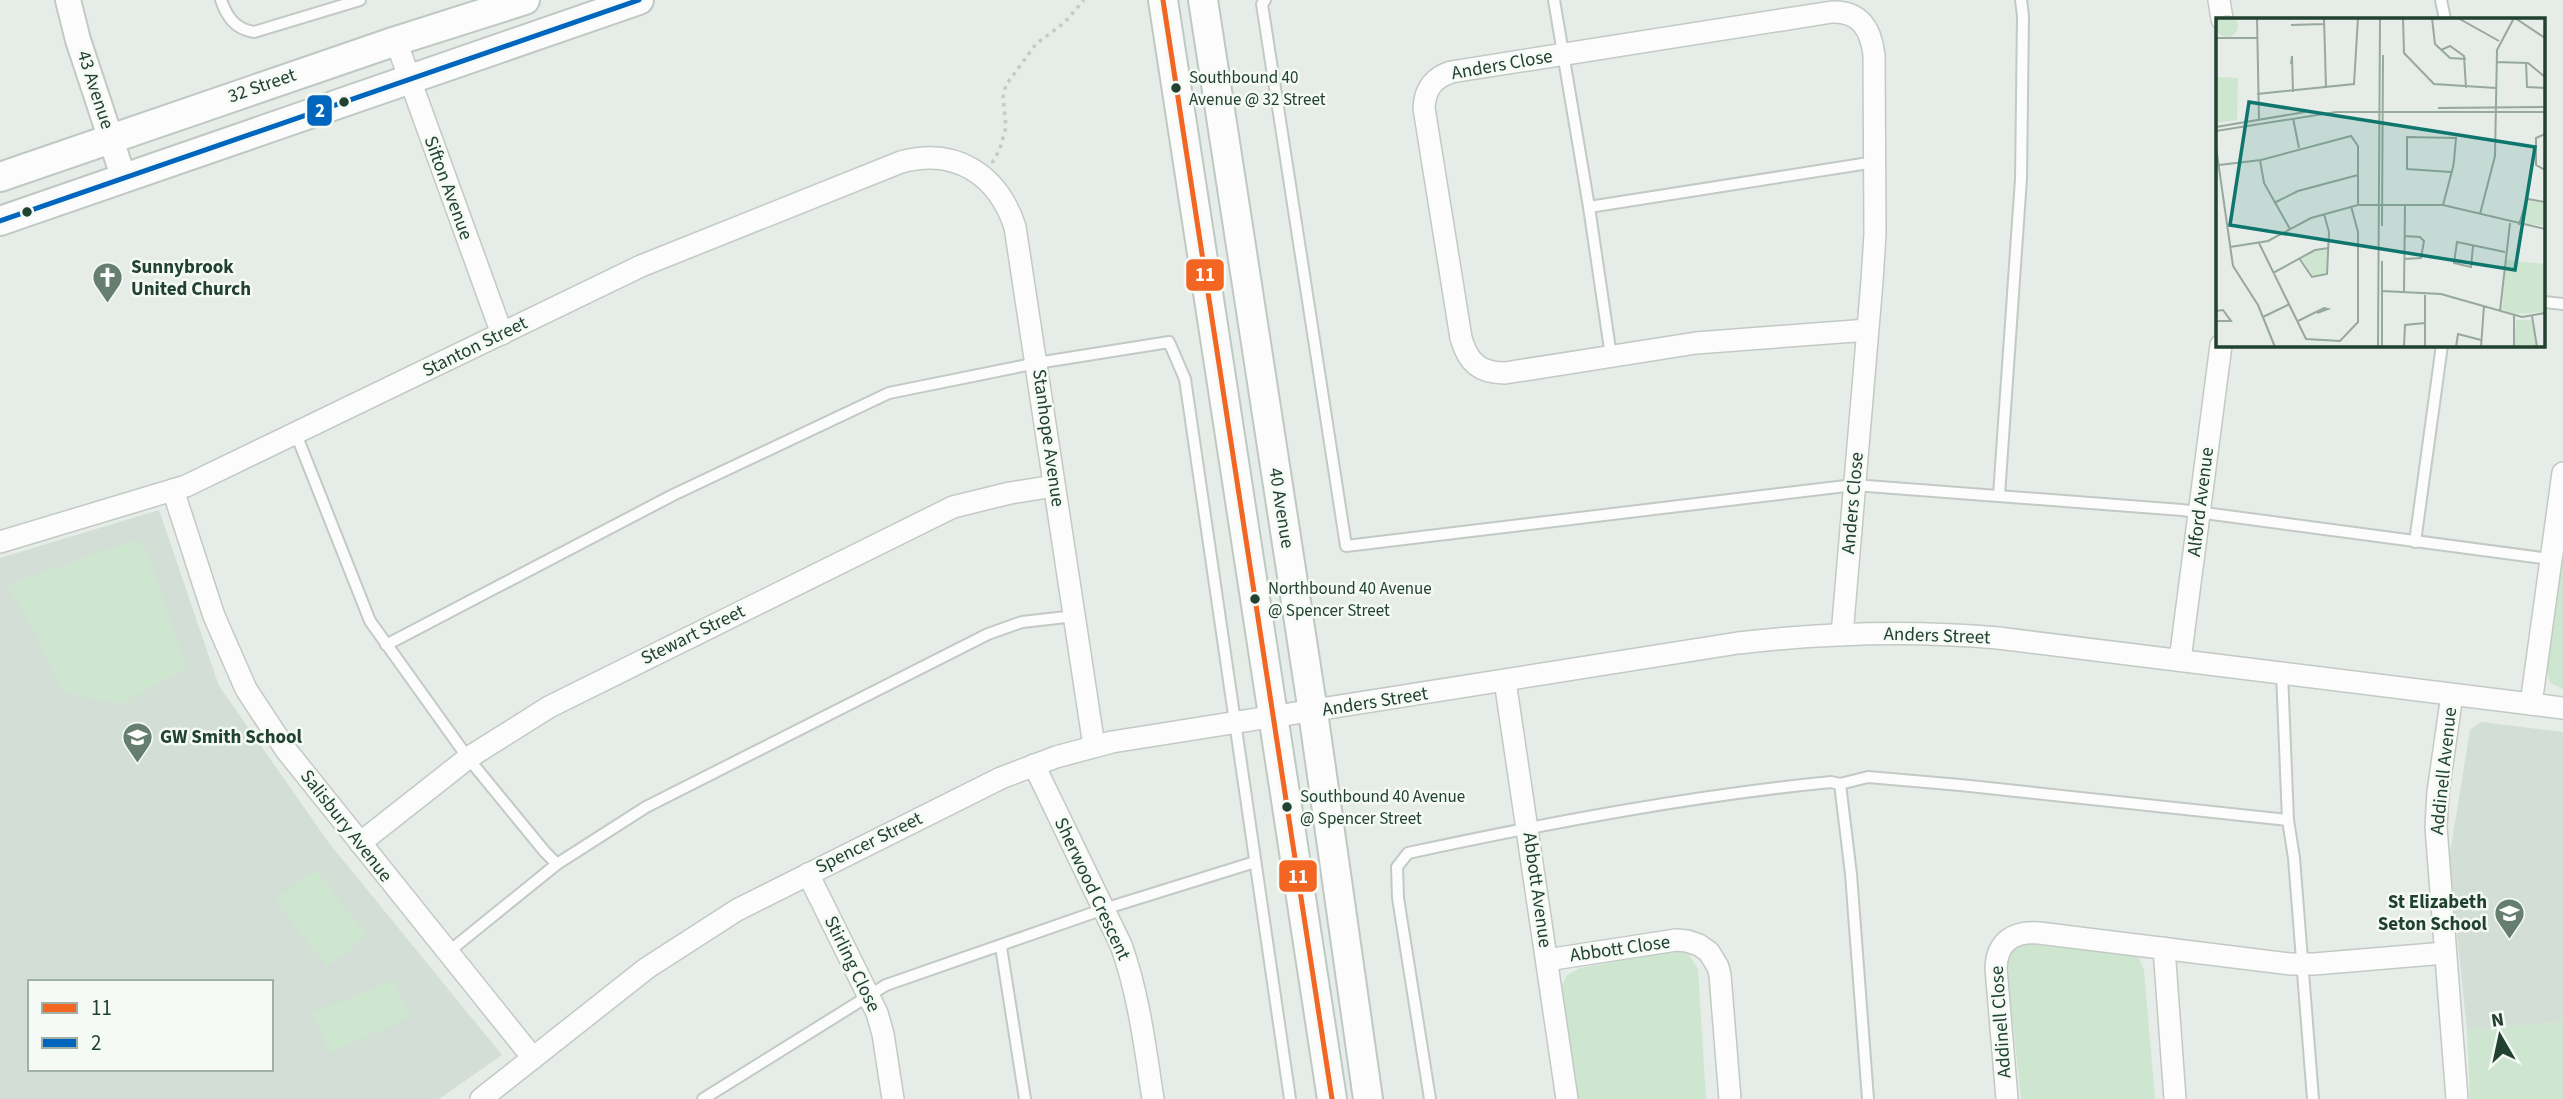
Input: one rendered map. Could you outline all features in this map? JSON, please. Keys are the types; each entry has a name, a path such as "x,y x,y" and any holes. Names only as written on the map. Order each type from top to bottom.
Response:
{"main road":[{"name":"32 Street","path":"0,177 396,41 525,0"},
{"path":"0,221 639,0"},
{"name":"40 Avenue","path":"1163,0 1332,1099"},
{"name":"40 Avenue","path":"1203,0 1368,1099"}],"street":[{"name":"43 Avenue","path":"68,0 78,40 124,178"},
{"path":"2219,0 2222,18"},
{"name":"Anders Close","path":"1842,635 1868,330 1875,234 1873,42 1864,24 1851,15 1832,12 1563,54 1442,75 1426,93 1424,108 1461,338 1469,359 1485,371 1505,373 1696,343 1868,330"},
{"name":"Sifton Avenue","path":"396,41 502,334"},
{"name":"Stanton Street","path":"0,542 198,481 652,261 901,162 924,157 950,160"},
{"name":"Stanhope Avenue","path":"950,160 983,177 1000,195 1011,216 1018,240 1094,746"},
{"name":"Alford Avenue","path":"2180,660 2221,346"},
{"path":"2532,704 2563,473"},
{"name":"Stewart Street","path":"360,843 468,758 549,707 927,518 975,501 1055,486"},
{"name":"Salisbury Avenue","path":"173,490 214,616 246,689 286,750 533,1058"},
{"name":"Anders Street","path":"1312,712 1738,643 1842,635 1966,635 2563,708"},
{"name":"Abbott Avenue","path":"1505,681 1567,1099"},
{"name":"Addinell Avenue","path":"2452,695 2438,792 2436,827 2457,1099"},
{"name":"Spencer Street","path":"481,1099 647,968 697,934 737,910 1000,778 1094,746 1312,712"},
{"name":"Sherwood Crescent","path":"1034,765 1121,946 1135,988 1153,1099"},
{"name":"Stirling Close","path":"808,874 881,1024 893,1099"},
{"name":"Addinell Close","path":"2007,1099 1996,956 2006,940 2012,936 2028,932 2302,964 2445,953"},
{"name":"Abbott Close","path":"1547,960 1676,940 1699,945 1709,952 1720,975 1730,1099"},
{"path":"2164,948 2175,1099"}],"lane":[{"path":"220,0 226,15 243,30 254,32 360,0"},
{"path":"1265,0 1262,4 1346,546 1854,485 2200,512 2550,559"},
{"path":"1555,0 1611,356"},
{"path":"2000,495 2021,179 2021,0"},
{"path":"2441,0 2445,18"},
{"path":"1589,207 1875,162"},
{"path":"386,645 673,495 888,393 1037,363 1169,342 1185,379 1290,1099"},
{"path":"2415,542 2442,346"},
{"path":"296,434 370,621 468,758 557,864"},
{"path":"447,953 557,864 646,807 988,634 1022,622 1075,616"},
{"path":"2282,673 2288,820 2294,858 2312,1099"},
{"path":"1430,1099 1398,898 1398,867 1408,853 1528,827 1764,789 1831,782 1840,784 1868,778 1960,785 2288,820"},
{"path":"1840,784 1851,874 1868,1099"},
{"path":"703,1099 886,985 1104,909 1255,862"},
{"path":"1001,947 1025,1099"}],"path":[{"path":"991,164 1000,149 1006,127 1003,97 1006,85 1036,44 1064,23 1084,0"}],"shaded area":[{"name":"GW Smith School","path":"159,510 219,686 329,843 502,1055 439,1099 0,1099 0,558"},
{"name":"St Elizabeth Seton School","path":"2481,722 2563,732 2563,1022 2467,1030 2449,859 2470,730"}],"green space":[{"path":"2563,532 2563,689 2550,683 2546,667"},
{"path":"132,541 146,549 187,668 121,704 63,692 36,634 7,585"},
{"path":"315,869 367,935 327,967 275,900"},
{"path":"2027,944 2126,954 2139,958 2144,970 2155,1099 2021,1099 2007,969 2010,952"},
{"path":"1673,951 1687,952 1698,969 1706,1099 1577,1099 1560,989 1567,975 1580,968"},
{"path":"394,980 409,1017 330,1053 313,1013"},
{"path":"2563,1022 2563,1099 2470,1099 2467,1030"}],"transit line":[{"name":"2","path":"0,221 639,0"},
{"name":"11","path":"1163,0 1332,1099"}],"place":[{"name":"Southbound 40 Avenue @ 32 Street","path":"1176,88"},
{"name":"Sunnybrook United Church","path":"108,305"},
{"name":"Northbound 40 Avenue @ Spencer Street","path":"1255,599"},
{"name":"GW Smith School","path":"137,764"},
{"name":"Southbound 40 Avenue @ Spencer Street","path":"1287,807"},
{"name":"St Elizabeth Seton School","path":"2510,940"}]}
